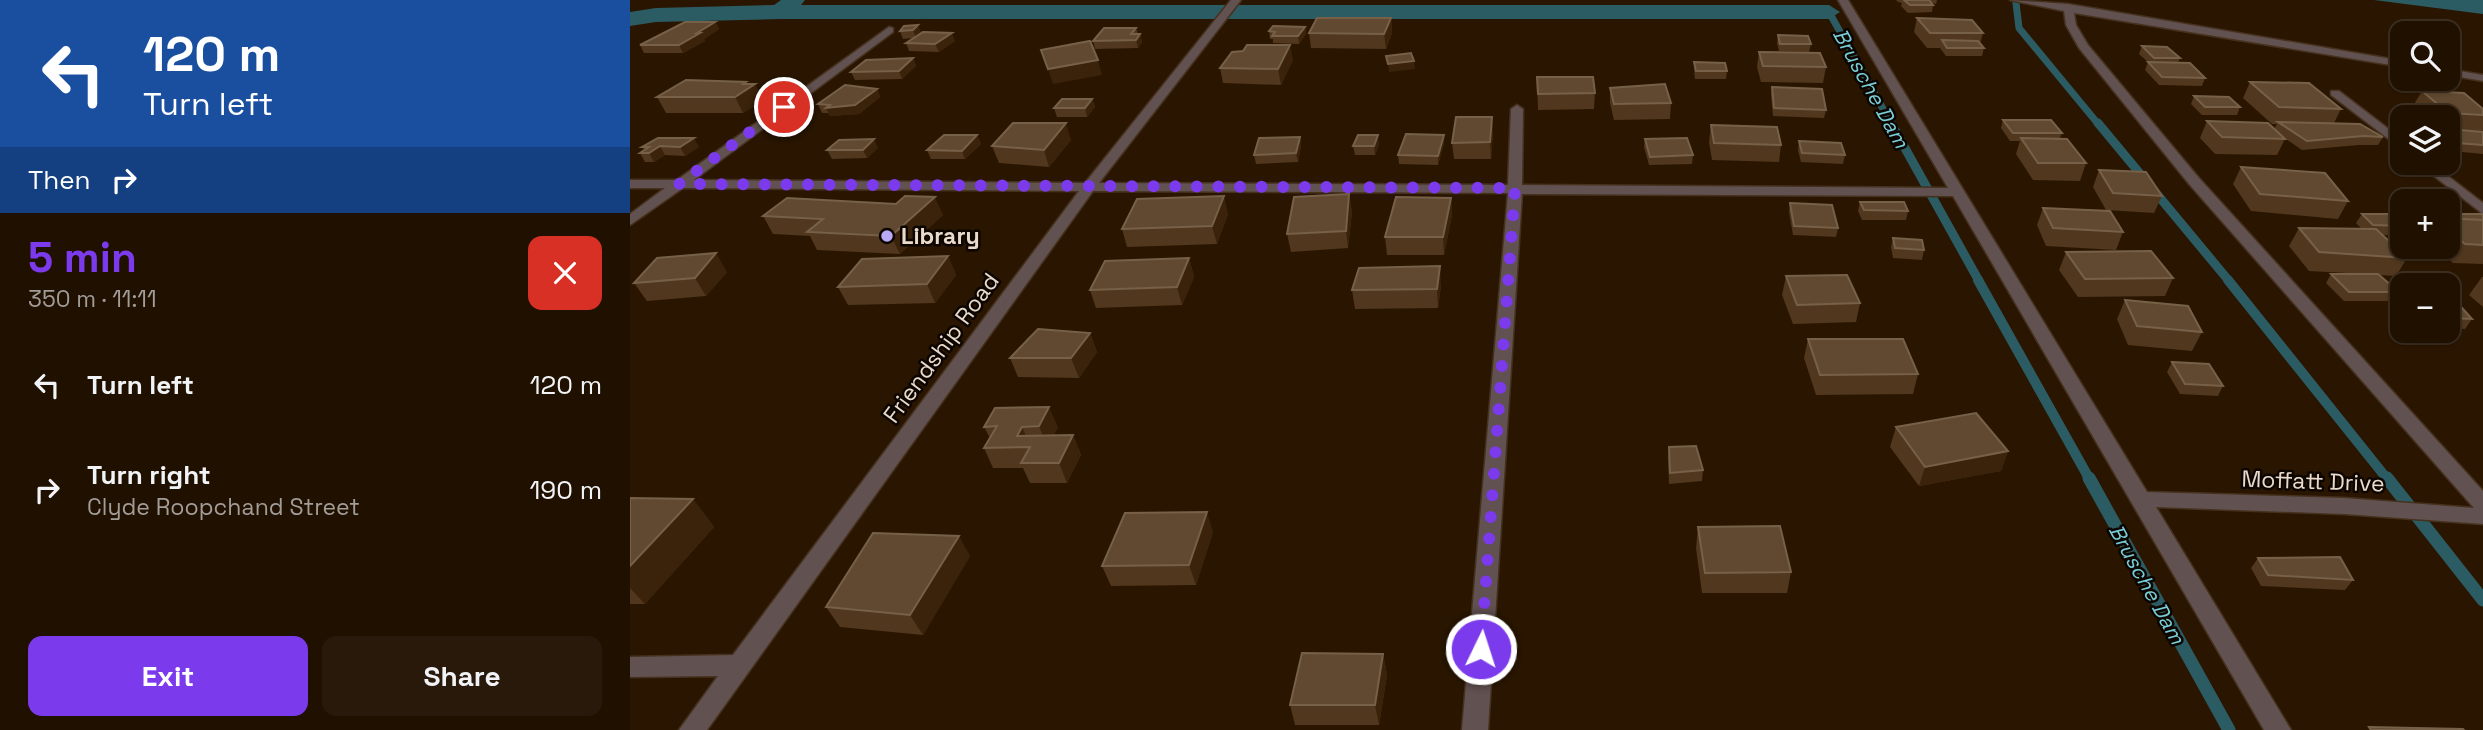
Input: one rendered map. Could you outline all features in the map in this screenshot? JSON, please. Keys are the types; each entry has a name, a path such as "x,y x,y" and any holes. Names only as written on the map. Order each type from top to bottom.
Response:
{"street":[{"name":"Friendship Road","path":"692,730 1088,187 1237,0"},
{"path":"1843,0 1950,191 2140,499 2278,730"},
{"path":"2015,0 2390,62"},
{"path":"2068,7 2071,24 2082,46 2194,181 2483,504"},
{"path":"630,221 890,30"},
{"path":"2460,74 2483,78"},
{"path":"2335,93 2390,136"},
{"path":"1475,730 1515,188 1517,109"},
{"path":"2438,175 2483,210"},
{"path":"630,184 1950,191"},
{"name":"Moffatt Drive","path":"2140,499 2344,506 2483,516"},
{"path":"630,667 741,664"}],"water":[{"path":"2374,0 2483,0 2483,14"}],"building":[{"path":"1904,0 1929,0 1933,5 1910,5"},
{"path":"1317,18 1391,18 1384,34 1309,33"},
{"path":"1917,18 1972,20 1983,33 1930,33"},
{"path":"685,22 715,22 679,45 640,45"},
{"path":"918,25 913,30 900,31 904,26"},
{"path":"1273,26 1305,27 1298,36 1272,36 1275,32 1269,31"},
{"path":"1104,28 1136,28 1131,34 1140,34 1136,40 1093,41"},
{"path":"923,32 952,33 935,44 906,43"},
{"path":"1778,35 1808,36 1811,44 1780,44"},
{"path":"1942,40 1978,41 1984,48 1947,48"},
{"path":"1090,41 1098,60 1048,69 1041,50"},
{"path":"1247,45 1290,45 1278,69 1220,68 1232,52 1243,51"},
{"path":"2142,46 2167,47 2180,58 2154,58"},
{"path":"1759,52 1820,53 1826,67 1763,66"},
{"path":"1411,53 1414,61 1388,64 1386,56"},
{"path":"913,58 899,71 851,72 866,60"},
{"path":"1694,62 1725,63 1727,71 1696,71"},
{"path":"2148,62 2190,63 2205,78 2162,77"},
{"path":"1537,77 1593,77 1595,93 1538,94"},
{"path":"686,80 755,84 735,97 657,97"},
{"path":"2250,82 2309,83 2341,109 2279,107"},
{"path":"1665,84 1671,103 1614,104 1610,88"},
{"path":"845,85 877,89 855,105 826,108 830,105 818,104"},
{"path":"1772,87 1822,89 1826,110 1774,108"},
{"path":"2422,91 2464,93 2483,109 2483,115 2460,114 2460,105 2439,105"},
{"path":"2194,96 2229,97 2240,107 2205,107"},
{"path":"1062,99 1092,99 1085,108 1054,108"},
{"path":"1456,117 1492,117 1490,142 1452,143"},
{"path":"2003,120 2051,120 2062,133 2013,133"},
{"path":"2207,121 2268,123 2285,139 2222,137"},
{"path":"2278,122 2360,124 2383,137 2307,141"},
{"path":"1013,123 1066,123 1044,150 992,146"},
{"path":"1711,125 1777,127 1781,145 1714,143"},
{"path":"2460,130 2483,132 2483,145 2460,143"},
{"path":"1406,134 1444,135 1438,156 1398,155"},
{"path":"944,135 977,135 962,151 927,150"},
{"path":"1358,135 1378,135 1374,146 1353,146"},
{"path":"1300,137 1296,153 1254,155 1259,138"},
{"path":"658,138 694,138 680,147 660,146 649,153 640,153 649,147 642,147"},
{"path":"1687,138 1693,155 1650,157 1645,139"},
{"path":"2021,138 2067,139 2086,163 2038,163"},
{"path":"874,139 863,150 827,150 839,140"},
{"path":"1799,141 1841,143 1845,155 1802,153"},
{"path":"2241,167 2325,173 2348,201 2260,194"},
{"path":"2099,170 2146,172 2162,196 2113,193"},
{"path":"1349,194 1346,231 1287,234 1294,197"},
{"path":"905,196 935,197 891,236 807,232 823,219 763,216 787,198 896,204"},
{"path":"1224,196 1212,226 1122,229 1137,199"},
{"path":"1396,197 1451,198 1443,237 1385,237"},
{"path":"1860,202 1904,202 1908,211 1864,210"},
{"path":"1790,203 1832,205 1838,228 1794,226"},
{"path":"2043,208 2110,211 2123,232 2053,228"},
{"path":"2362,214 2390,214 2390,226 2373,225"},
{"path":"2460,214 2483,216 2483,220 2461,219"},
{"path":"2460,219 2483,220 2483,245 2465,244 2460,240"},
{"path":"2299,228 2376,229 2390,242 2390,257 2319,252"},
{"path":"1893,238 1922,240 1924,250 1895,248"},
{"path":"2151,251 2173,278 2085,279 2066,252"},
{"path":"716,253 695,278 634,283 657,258"},
{"path":"948,256 927,284 838,287 862,259"},
{"path":"1189,258 1177,287 1090,290 1105,261"},
{"path":"1440,266 1437,289 1352,290 1359,268"},
{"path":"2331,274 2378,274 2390,284 2390,292 2349,292"},
{"path":"1847,275 1860,303 1797,305 1786,276"},
{"path":"2125,300 2188,306 2202,332 2137,326"},
{"path":"2460,306 2472,319 2460,318"},
{"path":"1038,329 1090,333 1071,358 1010,358"},
{"path":"1808,339 1903,339 1918,374 1820,375"},
{"path":"2172,362 2209,364 2223,386 2185,384"},
{"path":"1049,407 1039,426 1022,427 1017,436 1073,435 1059,463 1021,463 1030,447 984,448 997,426 984,427 995,408"},
{"path":"1976,413 2008,451 1925,467 1896,427"},
{"path":"1696,446 1703,470 1670,473 1669,447"},
{"path":"630,498 693,499 630,566"},
{"path":"1207,512 1189,565 1102,566 1125,513"},
{"path":"1780,526 1791,572 1705,573 1698,527"},
{"path":"873,533 959,536 910,615 826,607"},
{"path":"2340,557 2353,580 2268,575 2258,558"},
{"path":"1302,653 1383,654 1375,705 1290,705"},
{"path":"2369,727 2463,729 2464,730 2371,730"}],"waterway":[{"name":"Brusche Dam","path":"780,12 794,0"},
{"path":"2016,3 2019,28 2099,125"},
{"path":"630,19 656,15 780,12"},
{"name":"Brusche Dam","path":"780,12 1829,12"},
{"name":"Brusche Dam","path":"1829,12 1892,125"},
{"name":"Brusche Dam","path":"1891,123 1979,281"},
{"path":"2098,123 2229,281"},
{"name":"Brusche Dam","path":"1978,280 2090,480"},
{"path":"2228,280 2388,480"},
{"name":"Brusche Dam","path":"2089,478 2229,730"},
{"path":"2387,478 2483,600"}],"place":[{"name":"Library","path":"887,236"}],"route":[{"path":"784,107 679,184 1515,188 1481,649"}]}
